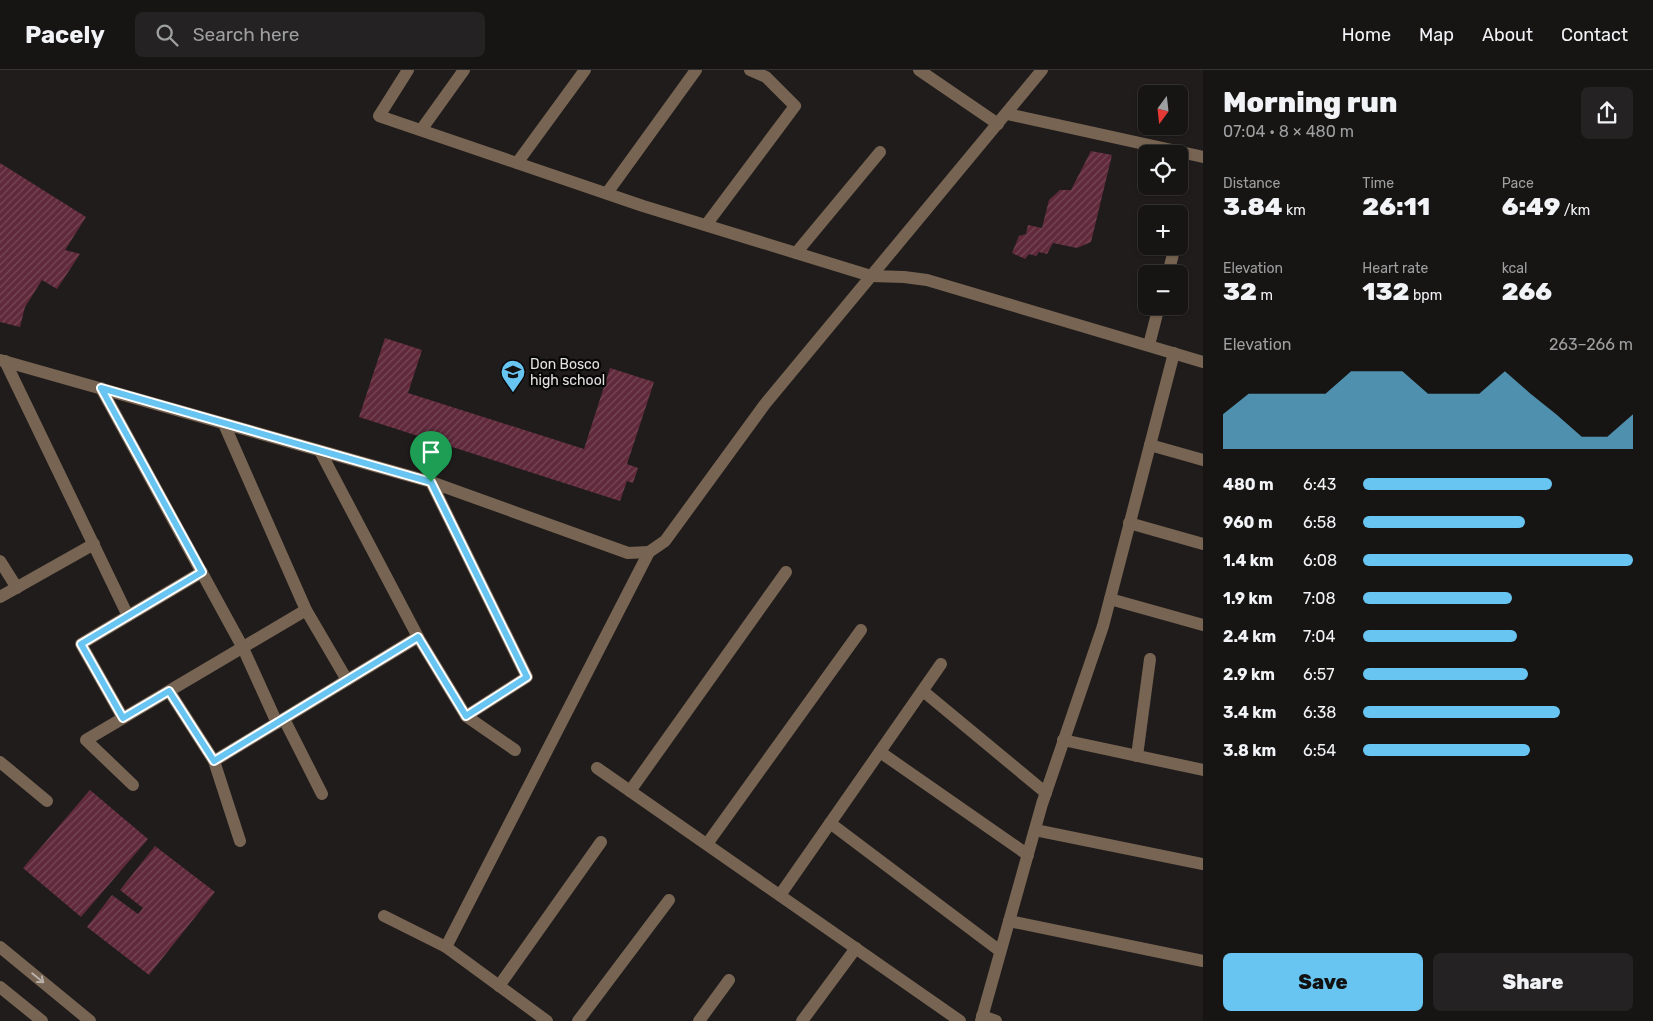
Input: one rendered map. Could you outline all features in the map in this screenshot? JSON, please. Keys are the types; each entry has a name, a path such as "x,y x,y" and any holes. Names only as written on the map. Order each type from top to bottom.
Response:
{"street":[{"path":"408,70 379,116 607,193 871,276 927,280 1203,362"},
{"path":"421,130 464,70"},
{"path":"517,163 585,70"},
{"path":"607,193 696,70"},
{"path":"706,225 795,106 766,77 750,70"},
{"path":"919,70 998,124"},
{"path":"446,947 649,552 665,541 764,404 1042,70"},
{"path":"1007,114 1203,157"},
{"path":"796,253 880,152"},
{"path":"1149,345 1157,315"},
{"path":"996,1021 981,1018 1046,793 1110,599 1174,353"},
{"path":"2,360 431,482 628,553 649,552"},
{"path":"2,360 128,616"},
{"path":"101,388 243,648 280,721 322,794"},
{"path":"224,424 306,610 347,680"},
{"path":"1150,445 1203,460"},
{"path":"320,451 418,637 466,716 516,750"},
{"path":"431,482 527,677 466,716"},
{"path":"1129,523 1203,544"},
{"path":"0,597 94,544"},
{"path":"0,561 16,588"},
{"path":"123,718 81,644 202,572"},
{"path":"630,791 786,572"},
{"path":"1110,599 1203,625"},
{"path":"133,785 86,740 306,610"},
{"path":"707,844 861,630"},
{"path":"214,761 418,637"},
{"path":"1137,756 1150,659"},
{"path":"780,895 941,664"},
{"path":"169,691 214,761 240,841"},
{"path":"923,691 1046,793"},
{"path":"1063,740 1203,770"},
{"path":"880,752 1028,855"},
{"path":"1,764 47,801"},
{"path":"597,768 960,1021"},
{"path":"830,823 1000,951"},
{"path":"1035,830 1203,864"},
{"path":"499,986 601,842"},
{"path":"578,1021 669,900"},
{"path":"384,916 446,947 547,1021"},
{"path":"1009,921 1203,961"},
{"path":"0,946 90,1021"},
{"path":"802,1021 856,948"},
{"path":"700,1021 729,980"},
{"path":"0,987 42,1021"}],"building":[{"path":"1091,151 1112,155 1091,242 1077,248 1053,243 1047,254 1039,252 1036,256 1029,254 1025,259 1012,253 1019,236 1026,234 1028,225 1042,228 1049,200 1060,190 1071,190"},
{"path":"0,163 86,217 65,250 80,254 57,289 42,280 25,307 20,327 0,322"},
{"path":"385,338 422,350 408,393 584,449 610,368 654,382 627,464 638,468 633,483 627,481 620,501 359,417"},
{"path":"90,790 148,839 81,917 23,868"},
{"path":"155,846 215,892 149,975 87,927 112,895 138,914 143,908 120,890"}],"place":[{"name":"Don Bosco high school","path":"513,393"}],"route":[{"path":"101,388 431,482 527,677 466,716 418,637 214,761 169,691 123,718 81,644 202,572 101,388"}]}
